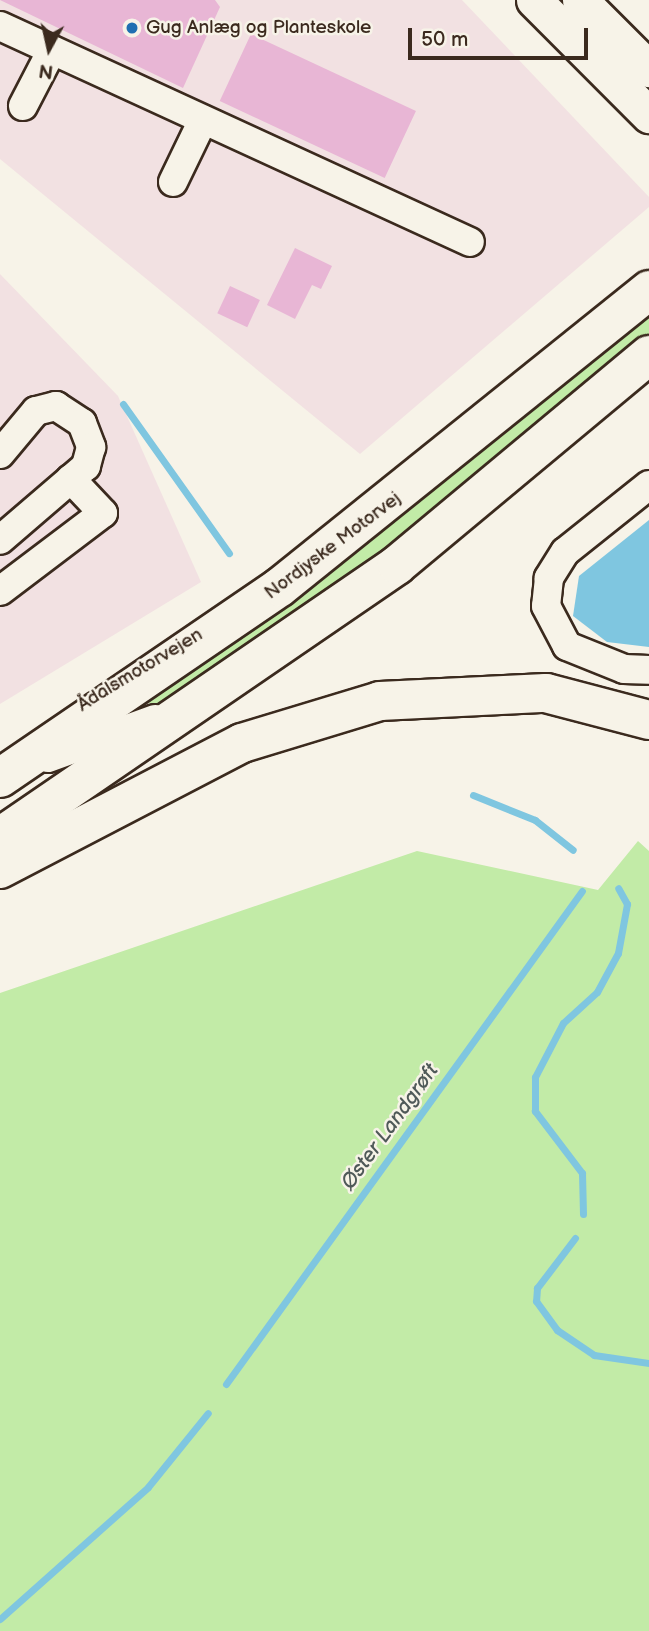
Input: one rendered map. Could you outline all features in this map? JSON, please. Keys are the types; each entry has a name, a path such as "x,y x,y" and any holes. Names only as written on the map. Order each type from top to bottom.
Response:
{"highway":[{"name":"Nordjyske Motorvej","path":"280,587 649,290"},
{"path":"0,837 210,699 397,565 649,355"},
{"name":"Ådalsmotorvejen","path":"4,767 280,587"},
{"path":"0,869 242,743 310,718 380,701 545,693 649,720"}],"main road":[{"path":"534,0 649,115"},
{"path":"580,0 649,69"}],"lane":[{"path":"0,26 470,242"},
{"path":"23,106 52,50"},
{"path":"173,182 203,120"},
{"path":"0,454 36,411 70,410 91,447 86,466 0,540"},
{"path":"0,591 103,513 71,479"},
{"path":"649,485 565,552 549,578 546,606 567,646 624,670 649,670"},
{"path":"4,767 210,699"}],"shaded area":[{"path":"0,0 462,0 649,197 649,207 360,454 0,159"},
{"path":"0,274 118,396 201,582 0,704"}],"green space":[{"path":"649,310 649,334 540,427 335,587 153,709 148,701 324,575"},
{"path":"638,841 649,851 649,1631 0,1631 0,993 417,851 598,890"}],"water":[{"path":"649,520 649,647 607,642 573,616 579,576"}],"building":[{"name":"Gug Anlæg og Planteskole","path":"0,0 215,0 220,7 183,88"},
{"path":"251,34 416,111 385,178 220,101"},
{"path":"295,248 332,266 321,289 312,285 295,319 267,305"},
{"path":"230,286 260,300 247,327 217,313"}],"waterway":[{"path":"123,404 229,553"},
{"path":"473,795 535,820 573,850"},
{"path":"583,1214 582,1173 535,1111 535,1077 563,1023 597,992 618,953 627,904 618,888"},
{"name":"Øster Landgrøft","path":"226,1384 582,891"},
{"path":"575,1238 537,1288 536,1301 557,1330 594,1355 649,1363"},
{"name":"Øster Landgrøft","path":"0,1619 148,1487 208,1413"}],"place":[{"name":"Gug Anlæg og Planteskole","path":"132,28"}]}
